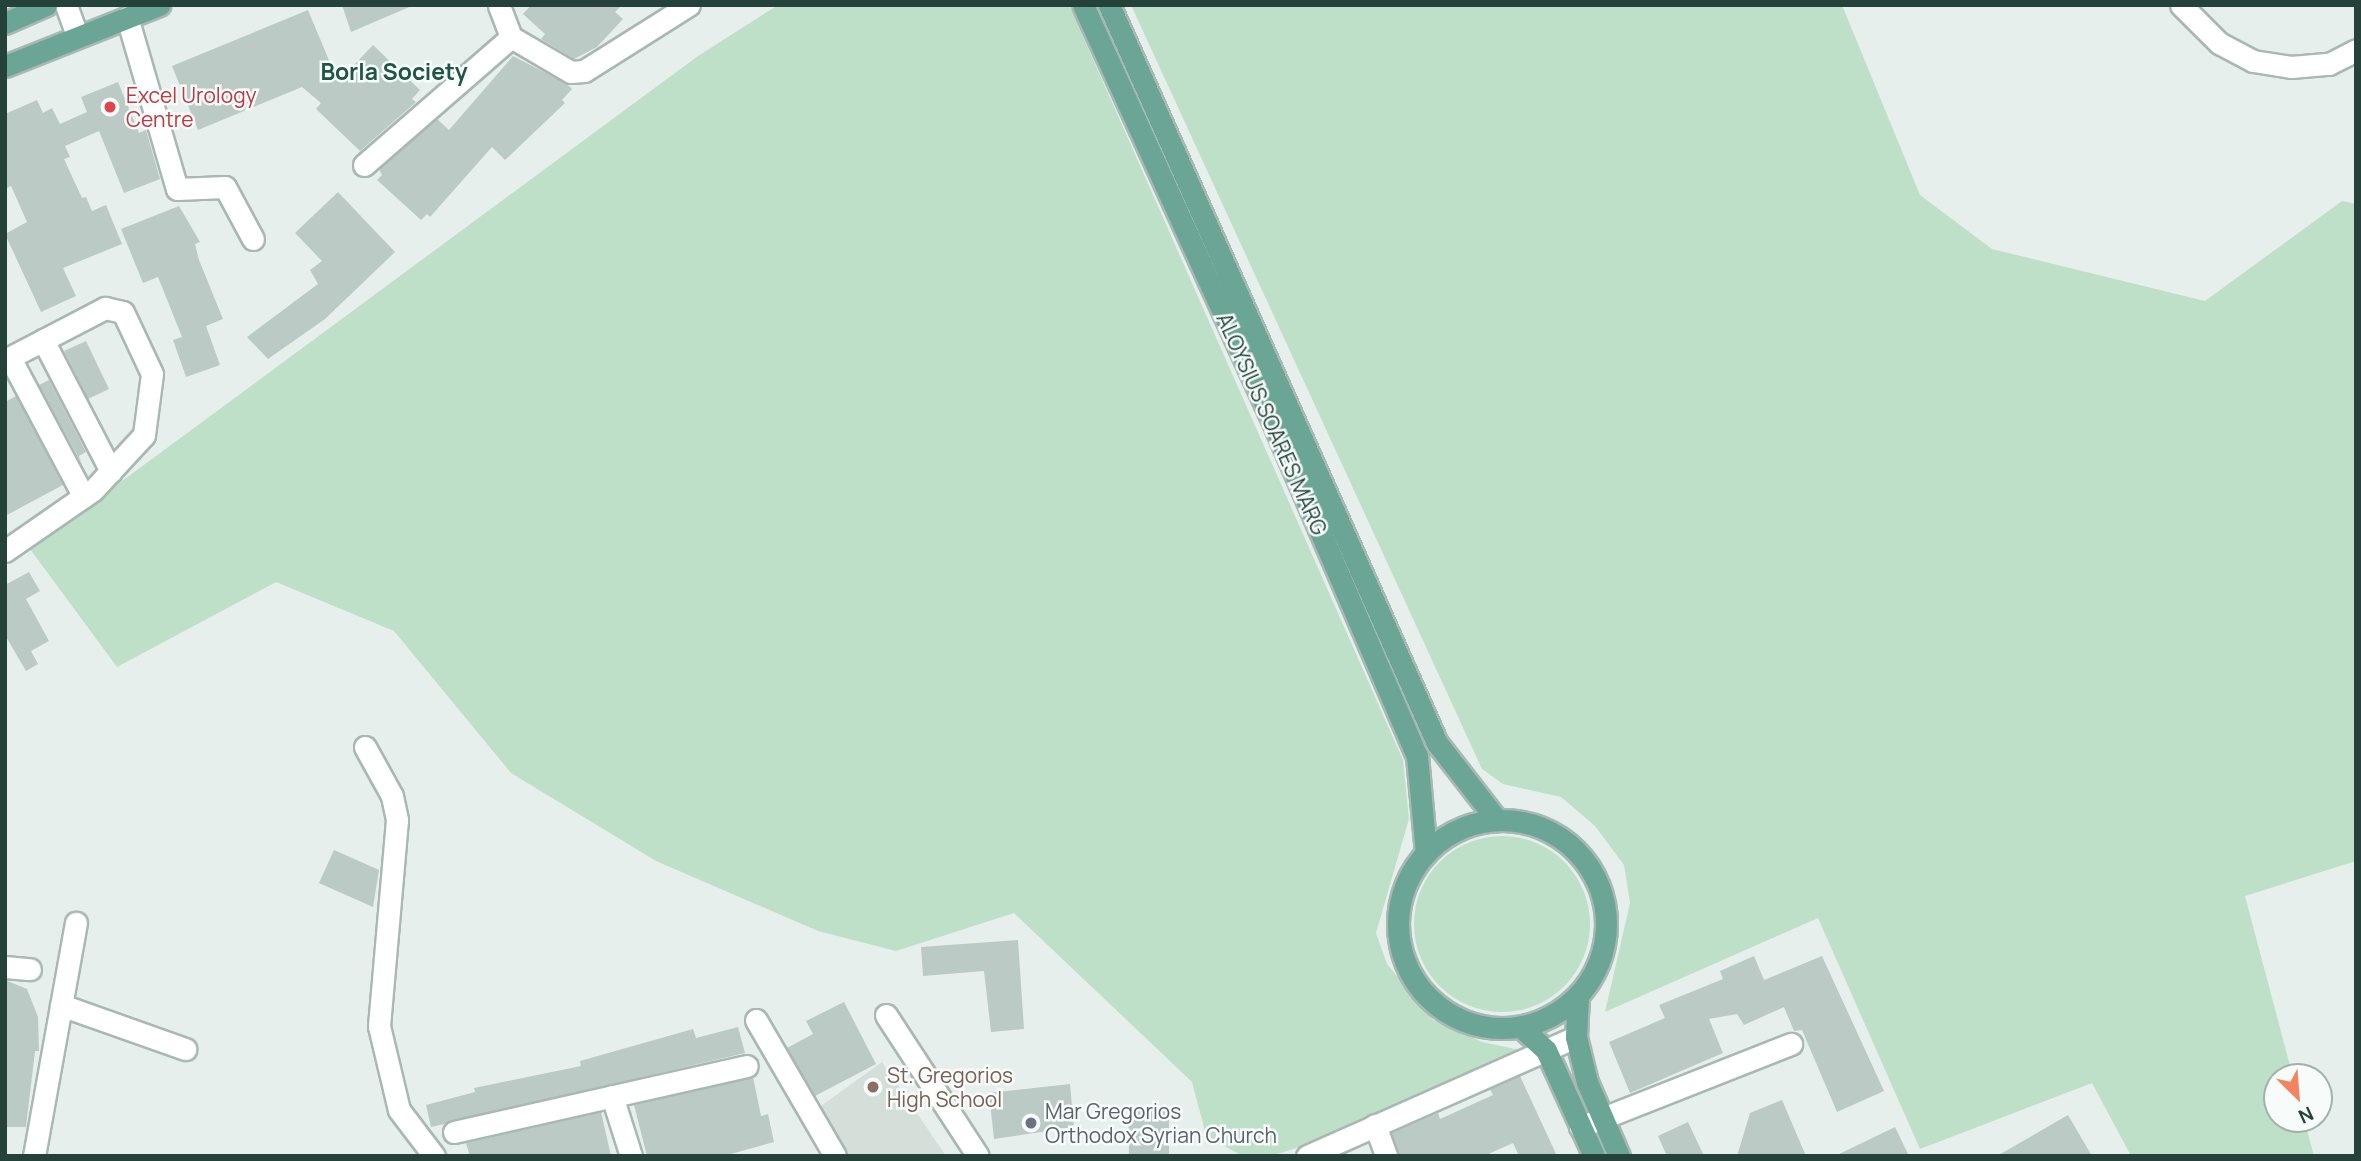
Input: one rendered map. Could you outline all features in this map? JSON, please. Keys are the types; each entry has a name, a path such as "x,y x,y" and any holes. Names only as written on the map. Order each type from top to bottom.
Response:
{"main road":[{"path":"5,23 46,5"},
{"path":"5,66 159,5"},
{"name":"ALOYSIUS SOARES MARG","path":"1083,5 1276,429 1417,756 1426,853"},
{"name":"ALOYSIUS SOARES MARG","path":"1109,5 1296,419 1437,743 1497,820"},
{"path":"1218,302 1238,292"},
{"path":"1247,366 1267,356"},
{"path":"1276,429 1296,419"},
{"path":"1497,820 1532,824 1564,840 1589,865 1604,897 1607,933 1601,956 1578,996 1552,1016 1521,1027 1488,1028 1457,1018 1430,1000 1410,974 1400,944 1399,911 1408,880 1426,853 1471,825 1497,820"},
{"path":"1578,996 1576,1037 1601,1117 1619,1156"},
{"path":"1521,1027 1546,1050 1594,1156"}],"street":[{"path":"66,5 77,36"},
{"path":"499,5 511,37 571,72 584,71 689,5"},
{"path":"2180,5 2219,43 2253,61 2291,67 2329,64 2356,50"},
{"path":"127,17 177,189 225,187 253,239"},
{"path":"364,165 511,37"},
{"path":"5,551 84,497 144,435 152,374 123,313 105,308 8,359 27,388 84,497"},
{"path":"43,340 111,471"},
{"path":"27,388 59,370"},
{"path":"71,473 101,452"},
{"path":"365,747 392,796 397,820 379,1026 398,1110 434,1156"},
{"path":"34,1156 76,923"},
{"path":"5,967 30,969"},
{"path":"61,1005 185,1049"},
{"path":"886,1015 978,1156"},
{"path":"755,1020 835,1156"},
{"path":"1307,1156 1348,1147 1375,1125 1576,1037"},
{"path":"1580,1128 1601,1117 1791,1044"},
{"path":"454,1132 747,1066"},
{"path":"612,1096 631,1156"},
{"path":"1375,1125 1387,1156"}],"shaded area":[{"name":"St. Gregorios High School","path":"882,1062 946,1156 847,1156 814,1111"}],"green space":[{"path":"778,5 1069,5 1403,760 1409,819 1376,933 1387,964 1433,1020 1482,1042 1520,1050 1306,1145 1271,1156 1242,1156 1206,1135 1192,1082 1014,913 896,951 818,931 656,861 511,773 394,631 276,582 117,667 30,549 698,56"},
{"path":"1131,5 1842,5 1920,195 1992,249 2205,301 2342,201 2356,204 2356,861 2245,896 2289,1063 2263,1063 2263,1133 2308,1133 2314,1156 2131,1156 2092,1083 1920,1149 1818,918 1605,1012 1630,903 1624,865 1595,826 1561,797 1503,784 1482,769"},
{"path":"1502,836 1536,843 1564,862 1583,890 1590,924 1583,958 1564,986 1536,1005 1502,1012 1468,1005 1440,986 1421,958 1414,924 1421,890 1440,862 1468,843"}],"building":[{"path":"342,5 414,5 351,32"},
{"path":"531,5 622,5 615,12 623,19 597,47 574,59 541,39 545,34 523,14"},
{"path":"308,10 338,82 373,45 420,90 412,99 416,102 360,151 316,109 321,103 302,87 198,130 172,66"},
{"path":"513,56 567,84 572,89 562,100 565,103 505,160 492,147 430,217 427,214 421,220 377,180 382,175 379,169 437,119 449,130"},
{"path":"118,82 139,133 146,130 160,179 124,193 99,131 65,146 70,157 64,159 82,198 86,197 92,211 106,205 122,244 63,268 76,296 41,312 5,234 27,222 11,186 5,189 5,114 37,100 43,113 52,108 60,124 87,112 81,97"},
{"path":"338,192 395,252 325,319 268,359 247,337 318,284 310,270 322,261 295,233"},
{"path":"179,206 200,242 195,244 199,260 223,319 206,326 220,365 186,377 173,340 182,337 158,277 143,283 121,229"},
{"path":"86,341 109,389 88,399 64,351"},
{"path":"49,380 86,452 79,456 82,464 39,385"},
{"path":"16,396 63,485 5,516 5,402"},
{"path":"29,572 40,591 26,599 49,641 31,651 38,664 26,671 5,635 5,585"},
{"path":"334,850 379,870 373,907 319,883"},
{"path":"1018,940 1024,1029 991,1032 984,971 923,976 921,947"},
{"path":"1754,956 1764,980 1822,956 1884,1091 1837,1112 1802,1030 1794,1031 1784,1007 1744,1025 1737,1014 1709,1019 1723,1053 1630,1093 1609,1042 1665,1018 1659,1005 1723,979 1720,971"},
{"path":"5,980 27,989 38,1017 39,1051 35,1051 26,1127 5,1127"},
{"path":"844,1002 876,1064 815,1096 787,1048 813,1034 806,1021"},
{"path":"738,1027 745,1053 431,1127 426,1105 475,1092 474,1088 581,1066 580,1061 693,1029 696,1038"},
{"path":"1520,1076 1557,1156 1519,1156 1513,1143 1484,1156 1399,1156 1392,1133 1438,1113 1440,1119 1493,1095 1490,1089"},
{"path":"753,1077 761,1116 768,1114 774,1142 724,1156 647,1156 634,1105"},
{"path":"1070,1084 1074,1127 994,1139 989,1093"},
{"path":"1782,1100 1806,1156 1737,1156 1750,1113"},
{"path":"1169,1110 1169,1156 1129,1156 1128,1111"},
{"path":"601,1112 611,1156 470,1156 466,1143"},
{"path":"2068,1115 2092,1156 1997,1156"},
{"path":"1688,1122 1704,1156 1667,1156 1658,1136"},
{"path":"1895,1127 1909,1156 1835,1156"}],"place":[{"name":"Excel Urology Centre","path":"110,107"},
{"name":"St. Gregorios High School","path":"873,1087"},
{"name":"Mar Gregorios Orthodox Syrian Church","path":"1031,1123"}],"district":[{"name":"Borla Society","path":"394,71"}]}
